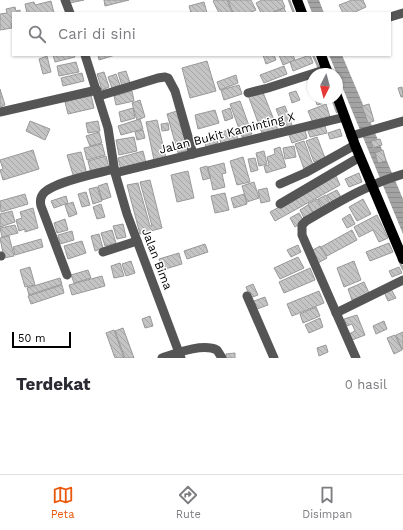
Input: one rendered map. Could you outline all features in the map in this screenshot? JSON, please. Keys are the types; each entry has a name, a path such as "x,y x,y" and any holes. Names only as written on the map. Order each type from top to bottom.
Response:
{"main road":[{"path":"297,0 302,12"},
{"path":"320,56 326,68"},
{"path":"340,104 360,157 376,183 403,259"}],"street":[{"path":"65,0 70,12"},
{"name":"Jalan Bima","path":"85,56 108,128 114,171 127,214 180,355"},
{"path":"0,112 98,93 165,77 168,78 175,91 193,154"},
{"path":"248,93 307,78"},
{"name":"Jalan Bukit Kaminting X","path":"67,275 40,206 42,195 53,188 73,180 193,154 345,117"},
{"path":"280,184 300,175 362,134 403,121"},
{"path":"280,204 360,157"},
{"path":"356,358 302,235 302,225 306,221 376,183 393,176 403,174"},
{"path":"103,252 137,241"},
{"path":"336,313 403,280"},
{"path":"246,296 274,358"},
{"path":"162,358 180,355 207,347 217,350 222,358"}],"shaded area":[{"path":"307,0 319,0 324,12 312,12"},
{"path":"329,56 342,56 403,199 403,234 343,89 343,68 334,68"}],"building":[{"path":"69,0 84,0 70,3"},
{"path":"104,0 129,0 105,6"},
{"path":"227,0 232,12 218,12 213,1"},
{"path":"228,0 251,0 256,10 251,12 233,12"},
{"path":"262,0 282,0 285,7 273,12 260,12 256,3"},
{"path":"352,0 363,0 366,7 355,12 342,12 339,5"},
{"path":"51,1 54,12 27,12 25,4 34,2 35,5"},
{"path":"204,2 207,12 191,12 189,6"},
{"path":"15,7 16,11 20,10 20,12 12,12 12,28 0,30 0,14 7,13 6,9"},
{"path":"284,8 286,12 275,12"},
{"path":"47,56 51,72 43,74 39,59"},
{"path":"53,56 75,57 55,62"},
{"path":"98,56 112,56 99,60"},
{"path":"263,56 274,56 276,60 266,64"},
{"path":"279,56 293,56 295,60 283,65"},
{"path":"310,56 313,63 293,71 290,62"},
{"path":"207,61 216,91 190,98 182,68"},
{"path":"76,62 79,72 59,76 57,66"},
{"path":"284,66 287,74 264,83 260,75"},
{"path":"126,71 130,83 122,86 118,73"},
{"path":"104,72 109,87 102,90 97,74"},
{"path":"82,73 84,81 63,86 61,78"},
{"path":"116,74 120,85 112,88 108,77"},
{"path":"236,75 238,83 220,90 217,82"},
{"path":"239,85 242,94 224,100 221,90"},
{"path":"402,87 403,97 401,97 398,88"},
{"path":"0,89 5,105 0,107"},
{"path":"262,90 278,130 263,136 248,95"},
{"path":"132,91 134,101 116,105 114,96"},
{"path":"296,91 300,100 292,103 289,93"},
{"path":"91,95 94,108 68,114 65,102"},
{"path":"140,100 145,117 137,120 132,103"},
{"path":"240,101 252,134 242,137 230,104"},
{"path":"326,104 330,117 313,123 308,111"},
{"path":"369,104 374,121 368,123 362,106"},
{"path":"285,106 292,125 284,128 276,109"},
{"path":"133,108 135,118 121,122 119,112"},
{"path":"230,108 233,118 225,121 222,111"},
{"path":"215,110 219,123 198,129 195,115"},
{"path":"177,111 189,150 178,153 167,114"},
{"path":"140,119 143,129 121,135 118,126"},
{"path":"157,120 166,158 154,160 146,122"},
{"path":"30,121 50,129 45,140 26,131"},
{"path":"98,121 100,131 88,133 86,123"},
{"path":"168,123 169,130 162,131 161,124"},
{"path":"325,126 327,133 310,137 308,131"},
{"path":"235,128 238,140 221,144 218,133"},
{"path":"340,129 342,136 330,139 328,133"},
{"path":"143,130 145,138 137,140 135,132"},
{"path":"305,130 307,138 292,143 289,135"},
{"path":"99,132 102,143 90,146 86,136"},
{"path":"216,136 218,143 206,147 204,139"},
{"path":"134,137 137,151 119,155 116,140"},
{"path":"317,137 325,158 314,162 306,141"},
{"path":"380,139 382,145 373,148 371,141"},
{"path":"304,141 313,165 304,169 295,144"},
{"path":"102,144 105,155 87,160 84,148"},
{"path":"294,146 296,157 285,159 283,148"},
{"path":"280,147 286,167 266,173 264,166 269,165 267,157 275,154 274,149"},
{"path":"33,150 39,169 3,180 0,170 3,169 0,160"},
{"path":"383,150 386,161 378,163 375,153"},
{"path":"143,151 146,163 121,170 118,158"},
{"path":"264,151 267,164 259,166 256,153"},
{"path":"81,152 87,174 74,178 67,155"},
{"path":"106,156 109,168 91,173 88,161"},
{"path":"243,157 250,182 237,185 230,161"},
{"path":"255,158 258,170 251,172 248,159"},
{"path":"224,163 226,173 222,174 225,187 213,190 208,167"},
{"path":"207,166 210,178 203,180 200,168"},
{"path":"188,171 194,198 177,202 171,175"},
{"path":"359,173 362,182 349,187 345,179"},
{"path":"336,176 340,185 275,221 270,212"},
{"path":"150,180 162,228 140,234 127,185 138,183 150,226 152,226 140,182"},
{"path":"254,182 259,198 247,202 242,186"},
{"path":"107,183 111,197 102,200 98,186"},
{"path":"97,187 102,201 93,204 89,189"},
{"path":"267,188 270,201 261,203 258,190"},
{"path":"337,190 342,199 333,204 327,195"},
{"path":"86,192 90,205 82,207 78,194"},
{"path":"225,193 229,210 215,213 211,196"},
{"path":"25,194 28,204 1,212 0,201"},
{"path":"244,194 247,204 234,208 231,198"},
{"path":"326,195 331,205 324,209 318,199"},
{"path":"66,196 68,203 54,208 51,201"},
{"path":"317,199 322,209 314,214 308,204"},
{"path":"363,199 371,214 357,221 349,207"},
{"path":"73,202 77,214 69,217 65,205"},
{"path":"101,204 105,217 97,219 93,207"},
{"path":"308,205 314,215 305,220 300,210"},
{"path":"33,208 38,228 25,232 25,229 19,231 16,220 22,218 20,212"},
{"path":"12,211 15,222 0,227 0,214"},
{"path":"299,213 304,222 295,227 290,218"},
{"path":"350,214 355,224 347,228 342,219"},
{"path":"377,215 388,238 379,242 373,230 359,237 354,227"},
{"path":"65,219 68,230 57,233 54,223"},
{"path":"123,224 126,237 117,239 113,226"},
{"path":"15,225 18,233 2,237 0,228"},
{"path":"112,230 116,243 105,246 101,233"},
{"path":"352,230 357,240 327,256 321,247"},
{"path":"72,231 74,240 60,244 58,235"},
{"path":"99,234 103,248 95,251 91,236"},
{"path":"9,236 14,256 4,258 0,238"},
{"path":"41,239 43,247 15,255 13,247"},
{"path":"82,241 86,253 68,259 64,246"},
{"path":"389,243 393,252 370,261 366,252"},
{"path":"205,244 208,252 187,259 184,251"},
{"path":"298,245 301,252 291,257 287,250"},
{"path":"320,246 327,258 318,263 311,251"},
{"path":"179,253 182,264 162,270 159,259"},
{"path":"298,257 304,268 280,279 274,268"},
{"path":"131,261 135,273 126,276 122,264"},
{"path":"354,261 361,280 344,287 337,268"},
{"path":"120,263 124,276 114,278 111,266"},
{"path":"30,267 35,285 25,287 20,270"},
{"path":"399,267 402,273 392,277 389,271"},
{"path":"310,268 315,280 284,293 279,282"},
{"path":"88,270 91,278 74,283 71,275"},
{"path":"102,276 105,286 72,295 69,285"},
{"path":"60,278 62,284 29,295 27,288"},
{"path":"364,282 369,293 352,300 348,289"},
{"path":"253,284 258,295 250,298 246,287"},
{"path":"62,285 64,293 31,304 28,296"},
{"path":"391,289 396,298 388,301 384,292"},
{"path":"319,291 324,303 292,316 287,304"},
{"path":"265,297 268,305 257,309 254,301"},
{"path":"316,307 320,316 303,323 300,314"},
{"path":"357,315 365,335 352,340 349,334 355,331 352,324 347,326 344,319"},
{"path":"150,316 153,326 145,328 142,319"},
{"path":"320,318 323,327 309,333 305,325"},
{"path":"384,321 387,329 376,334 373,326"},
{"path":"123,328 134,358 125,358 115,331"},
{"path":"114,330 124,358 115,358 106,333"},
{"path":"403,332 403,349 402,349 396,335"},
{"path":"395,335 402,350 394,354 387,338"},
{"path":"326,345 328,352 319,356 317,348"},
{"path":"235,353 235,358 226,358 226,354"}],"waterway":[{"path":"289,0 294,12"},
{"path":"313,56 319,68"},
{"path":"334,104 337,112"},
{"path":"399,260 403,269"}]}
